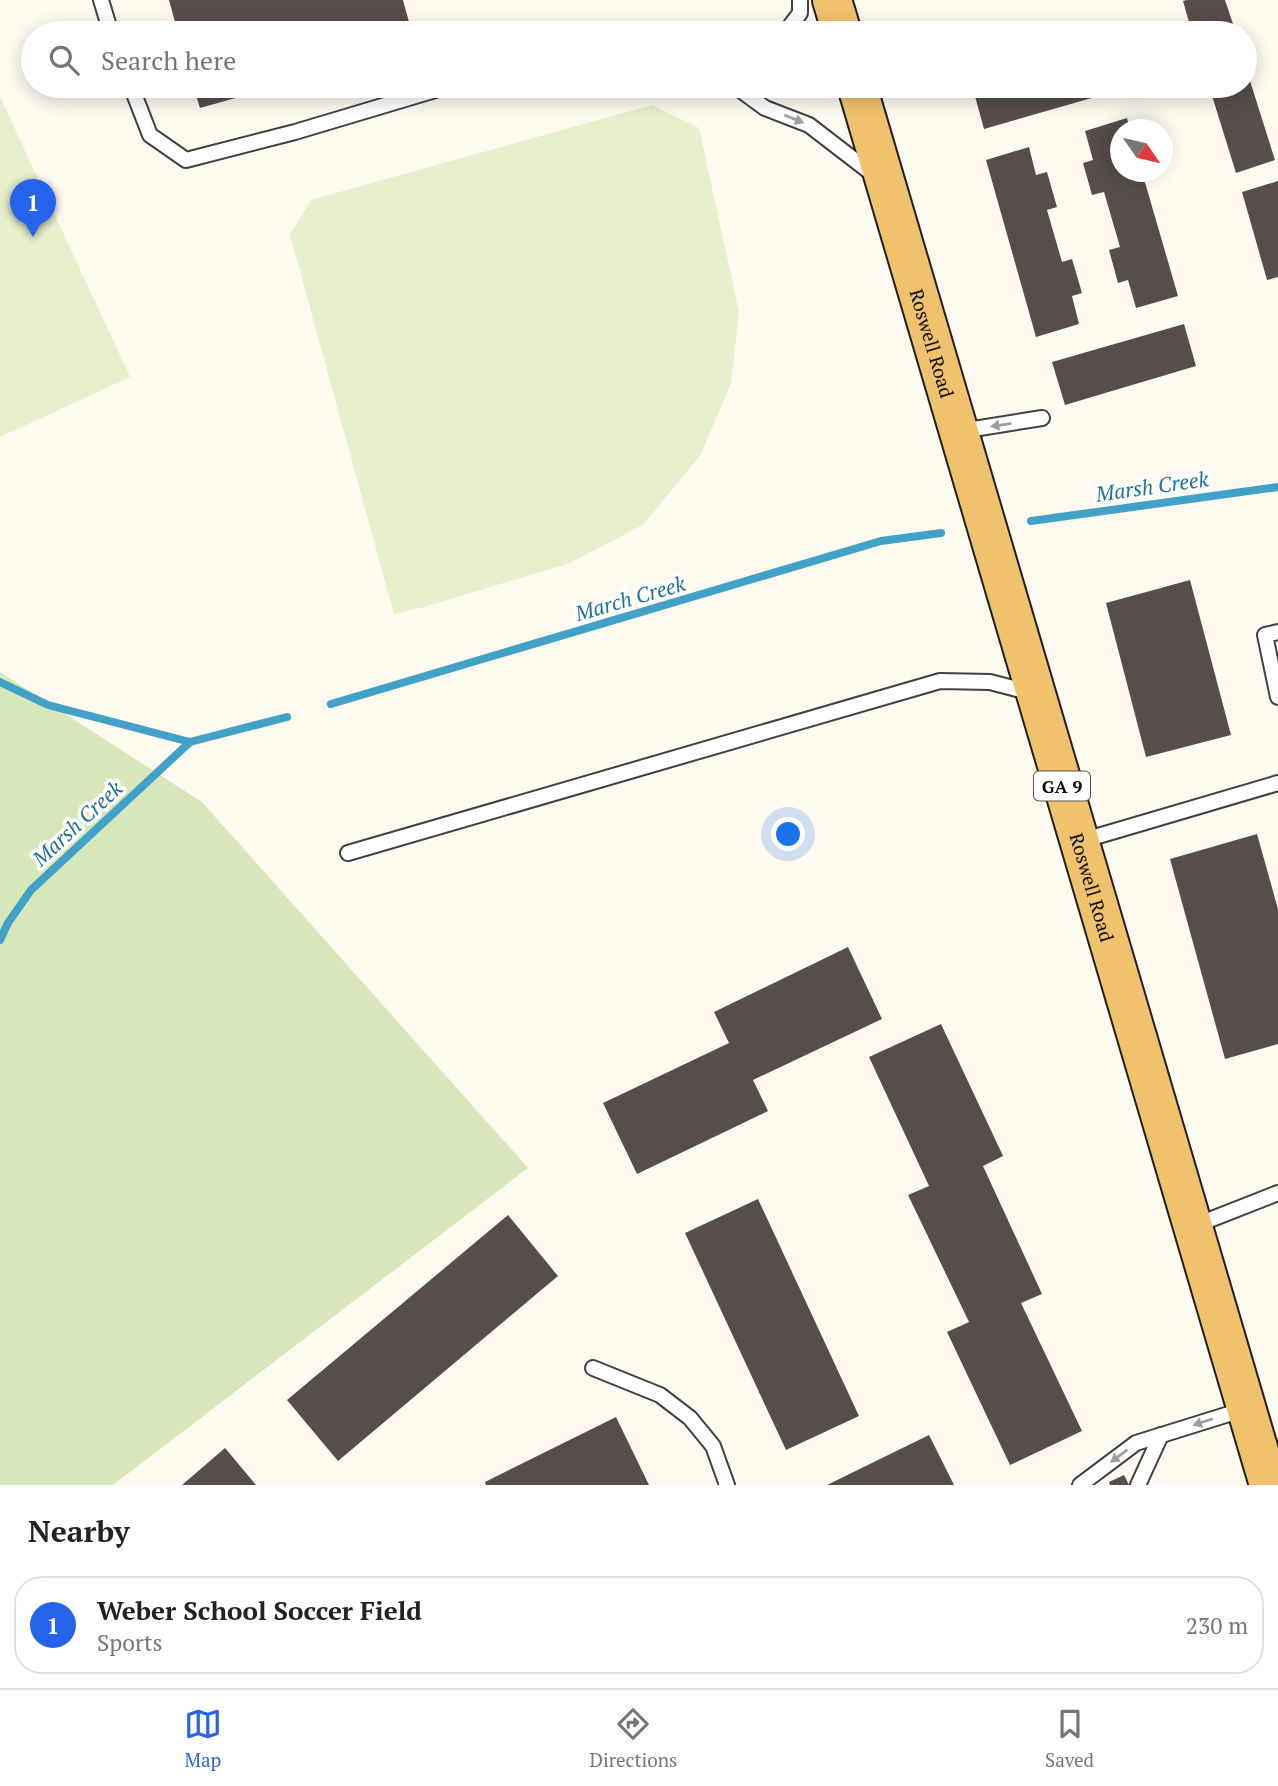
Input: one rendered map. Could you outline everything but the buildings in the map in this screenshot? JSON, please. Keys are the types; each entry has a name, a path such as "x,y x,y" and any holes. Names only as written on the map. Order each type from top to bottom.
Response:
{"main road":[{"path":"832,0 838,21"},
{"name":"Roswell Road","path":"861,98 1269,1485"}],"lane":[{"path":"101,0 107,21"},
{"path":"794,21 800,13 800,0"},
{"path":"136,98 150,135 186,160 295,132 409,98"},
{"path":"751,98 765,108 809,125 876,178 891,202"},
{"path":"959,431 1042,418"},
{"path":"1278,632 1265,635 1278,697"},
{"path":"348,853 940,681 990,682 1034,694"},
{"path":"1079,842 1278,783"},
{"path":"1192,1226 1278,1193"},
{"path":"593,1368 660,1395 690,1418 713,1446 727,1485"},
{"path":"1080,1485 1136,1444 1246,1409"},
{"path":"1138,1485 1161,1435"}],"green space":[{"path":"0,97 130,377 0,437"},
{"path":"652,105 699,128 739,312 731,383 701,454 644,524 570,563 394,614 290,235 311,200"},
{"path":"0,672 202,802 528,1168 113,1485 0,1485"}],"waterway":[{"name":"Marsh Creek","path":"1031,521 1278,487"},
{"name":"March Creek","path":"331,704 881,541 941,533"},
{"path":"0,682 48,705 190,742 287,717"},
{"name":"Marsh Creek","path":"0,940 8,923 31,890 190,742"}],"place":[{"name":"Weber School Soccer Field","path":"33,237"}]}
